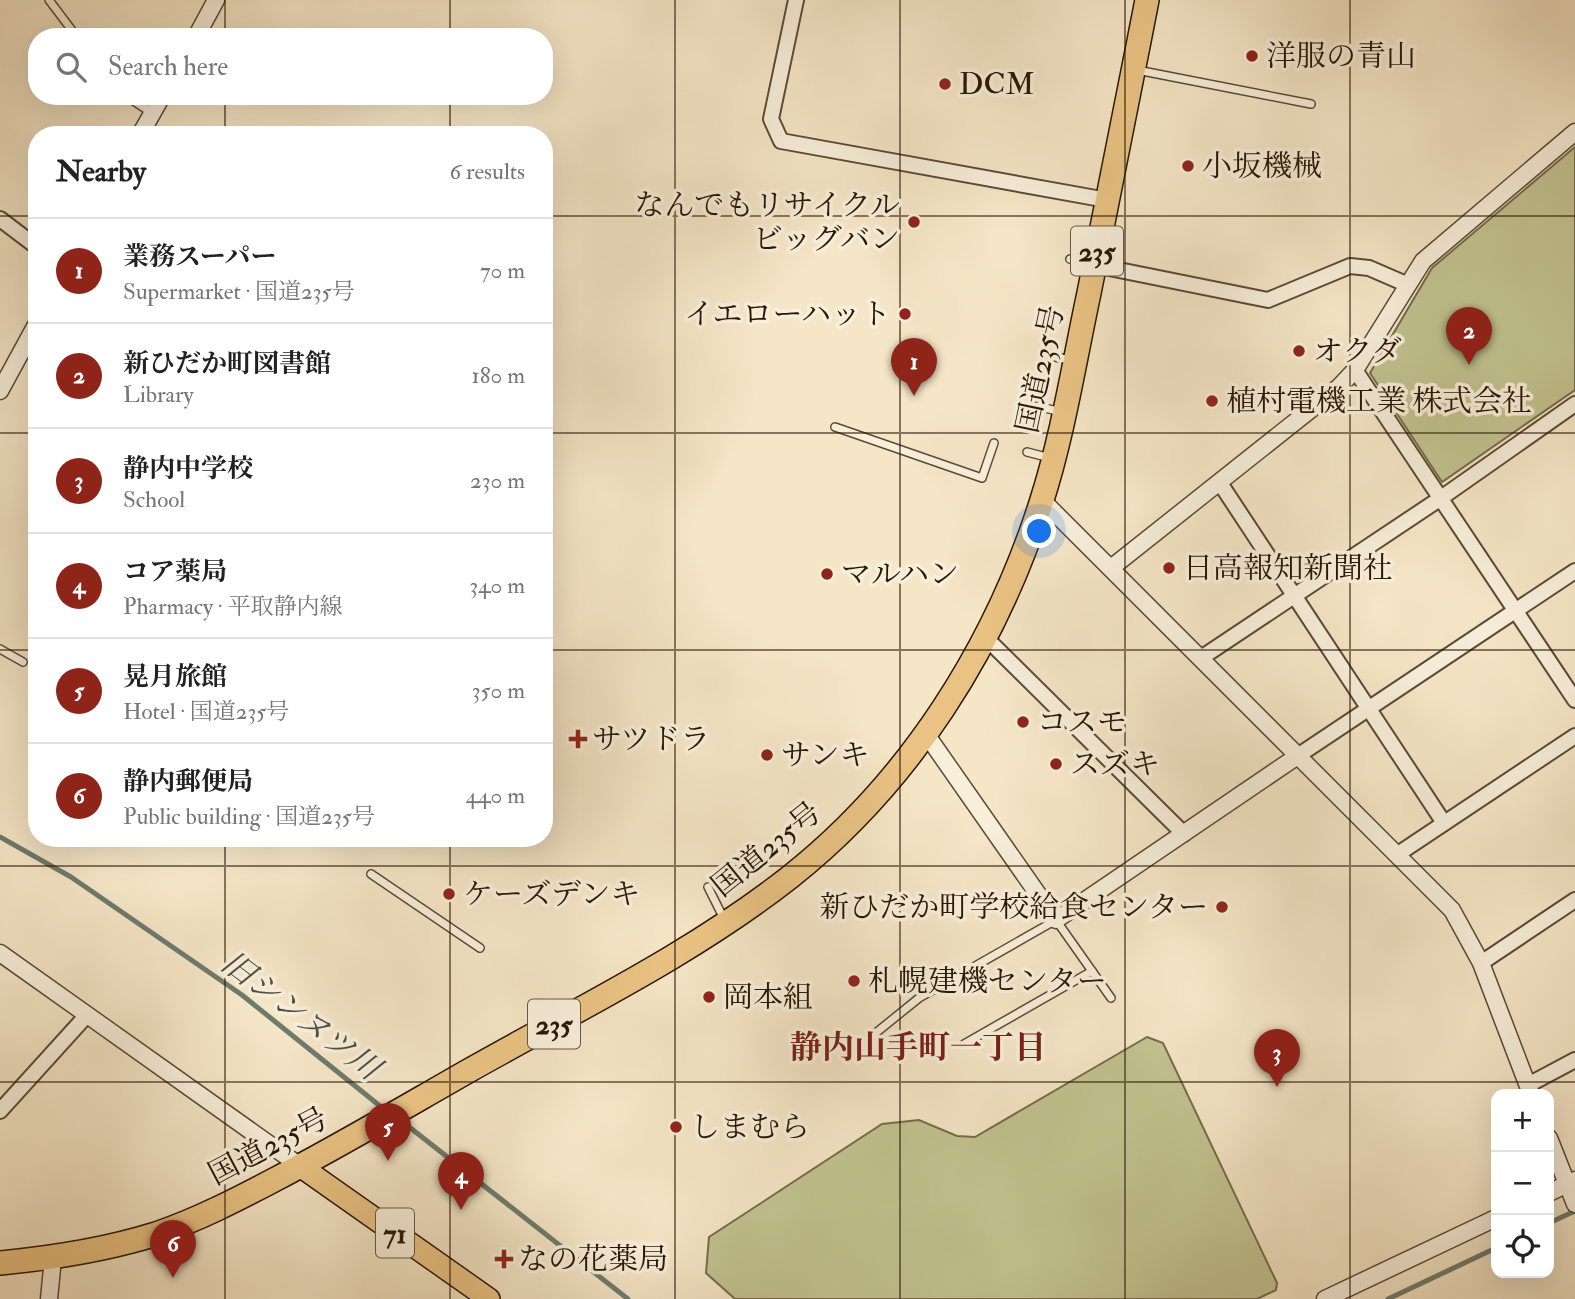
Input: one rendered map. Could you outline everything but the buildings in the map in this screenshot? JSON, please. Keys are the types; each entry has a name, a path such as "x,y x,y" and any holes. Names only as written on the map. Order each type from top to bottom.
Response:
{"highway":[{"name":"国道235号","path":"0,1264 53,1258 158,1233 213,1211 300,1166 663,963 726,922 794,874 831,840 892,776 926,734 986,638 1010,587 1042,500 1065,413 1147,0"}],"main road":[{"name":"71","path":"300,1166 489,1299"}],"street":[{"path":"201,28 216,0"},
{"path":"796,0 771,119 782,141 1107,200"},
{"path":"145,126 157,105"},
{"path":"1111,568 1304,416 1355,370 1406,284 1423,261 1575,132"},
{"path":"0,219 28,240"},
{"path":"1094,265 1268,300 1350,266 1369,268 1406,284"},
{"path":"0,391 28,340"},
{"path":"1355,370 1575,700"},
{"path":"1201,658 1441,498 1575,404"},
{"path":"1220,483 1444,823"},
{"path":"1042,500 1452,910 1481,962 1530,1089"},
{"path":"926,734 1056,920 1575,571"},
{"path":"986,638 1184,834"},
{"path":"1398,854 1575,736"},
{"path":"1481,962 1575,900"},
{"path":"0,953 300,1166"},
{"path":"0,1111 87,1015"},
{"path":"1532,1089 1575,1060"},
{"path":"1554,1148 1571,1182 1575,1204"},
{"path":"1554,1190 1571,1182"},
{"path":"1325,1299 1491,1220"},
{"path":"49,1299 53,1258"}],"lane":[{"path":"49,0 70,28"},
{"path":"1133,69 1311,104"},
{"path":"140,105 152,113"},
{"path":"1070,259 1094,265"},
{"path":"1049,356 1075,361"},
{"path":"1037,406 1065,413"},
{"path":"835,427 982,478 994,443"},
{"path":"1027,452 1053,458"},
{"path":"0,649 23,662"},
{"path":"371,874 480,948"},
{"path":"708,887 726,922"},
{"path":"867,1040 919,998 1056,920 1111,998"},
{"path":"964,1044 1092,971"}],"green space":[{"path":"1575,147 1575,390 1442,482 1370,373 1432,268"},
{"path":"1147,1037 1163,1043 1277,1283 1276,1290 1257,1299 735,1299 706,1273 709,1237 882,1124 919,1120 957,1136 975,1137"}],"waterway":[{"name":"旧シンヌツ川","path":"0,837 71,877 242,995 385,1110"},
{"name":"旧シンヌツ川","path":"399,1119 628,1299"},
{"name":"旧シンヌツ川","path":"1554,1221 1575,1211"},
{"name":"旧シンヌツ川","path":"1388,1299 1491,1250"}],"place":[{"name":"洋服の青山","path":"1252,56"},
{"name":"DCM","path":"945,84"},
{"name":"小坂機械","path":"1188,166"},
{"name":"なんでもリサイクル ビッグバン","path":"914,222"},
{"name":"イエローハット","path":"905,314"},
{"name":"オクダ","path":"1299,351"},
{"name":"新ひだか町図書館","path":"1469,365"},
{"name":"業務スーパー","path":"914,396"},
{"name":"植村電機工業 株式会社","path":"1212,401"},
{"name":"日高報知新聞社","path":"1169,568"},
{"name":"マルハン","path":"827,574"},
{"name":"コスモ","path":"1023,722"},
{"name":"サツドラ","path":"578,739"},
{"name":"サンキ","path":"767,755"},
{"name":"スズキ","path":"1056,764"},
{"name":"ケーズデンキ","path":"449,894"},
{"name":"新ひだか町学校給食センター","path":"1222,907"},
{"name":"札幌建機センター","path":"854,981"},
{"name":"岡本組","path":"709,997"},
{"name":"静内中学校","path":"1277,1087"},
{"name":"しまむら","path":"676,1127"},
{"name":"晃月旅館","path":"388,1161"},
{"name":"コア薬局","path":"461,1210"},
{"name":"なの花薬局","path":"504,1259"},
{"name":"静内郵便局","path":"173,1278"}],"district":[{"name":"静内山手町一丁目","path":"918,1047"}]}
